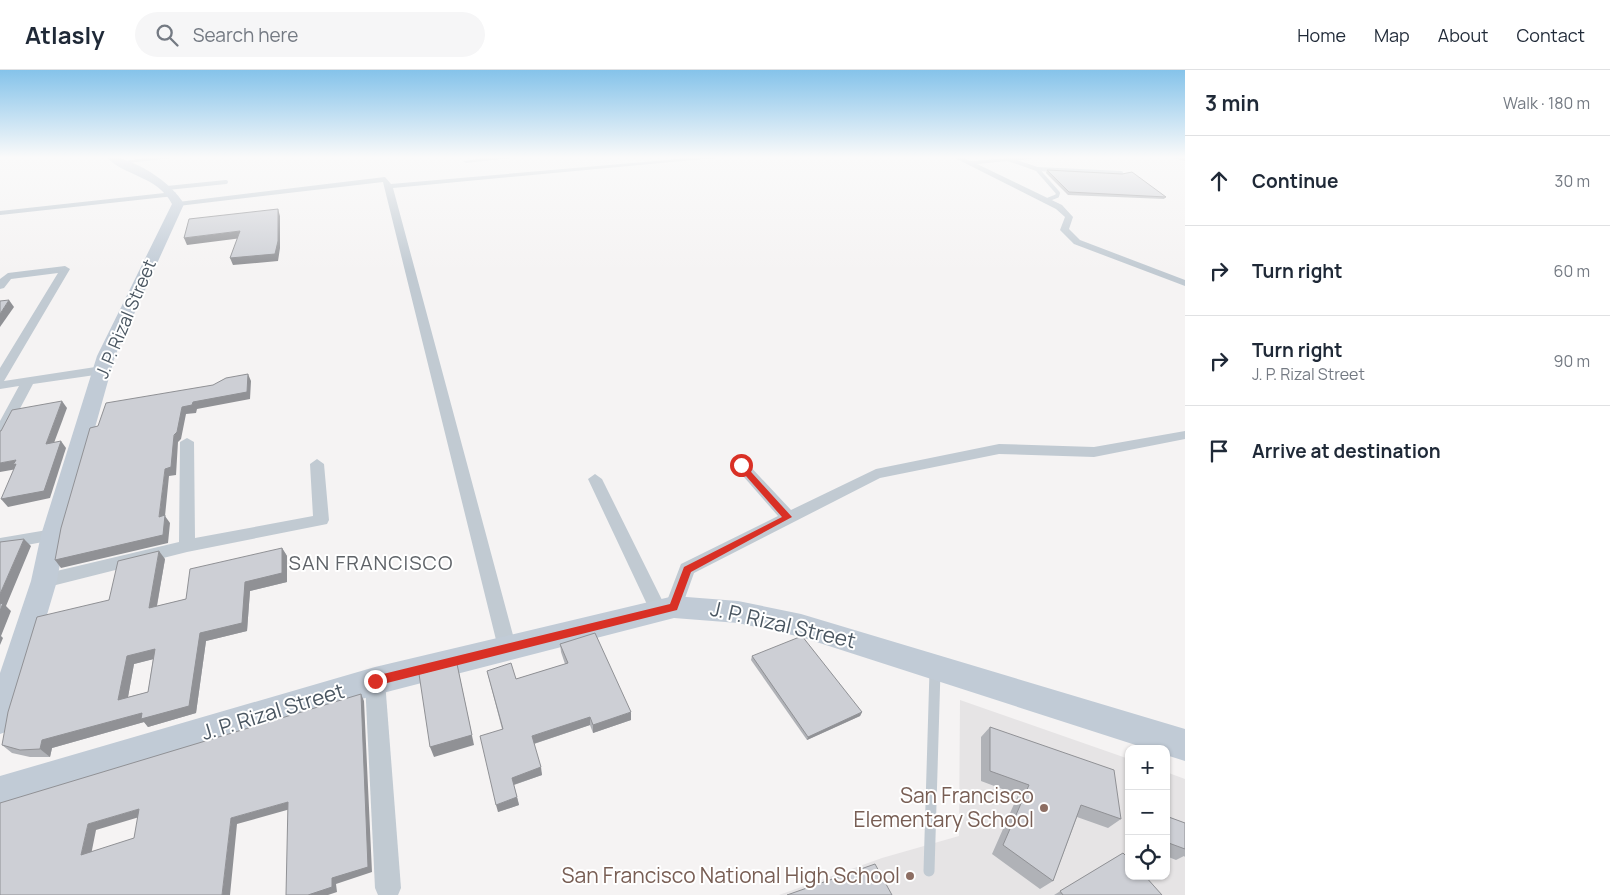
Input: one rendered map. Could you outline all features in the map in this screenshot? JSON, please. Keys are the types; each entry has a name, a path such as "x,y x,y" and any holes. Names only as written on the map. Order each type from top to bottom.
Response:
{"main road":[{"name":"J. P. Rizal Street","path":"0,719 44,582 53,535 100,406 102,370 106,356 173,196"},
{"name":"J. P. Rizal Street","path":"0,793 375,681 506,650 666,608 720,608 844,637 1185,745"}],"street":[{"path":"391,196 506,650"},
{"path":"1038,196 1068,213 1070,217 1064,230 1077,242 1185,283"},
{"path":"0,286 8,276 64,269 0,378"},
{"path":"0,385 102,370"},
{"path":"0,434 28,381"},
{"path":"666,608 687,569 876,474 999,449 1094,452 1185,435"},
{"path":"187,442 187,546"},
{"path":"44,582 187,546 321,520 317,464"},
{"path":"741,465 788,517"},
{"path":"594,479 666,608"},
{"path":"0,544 53,535"},
{"path":"375,681 388,888"}],"lane":[{"path":"0,213 168,196"},
{"path":"1047,200 1057,196"},
{"path":"928,871 935,666"}],"shaded area":[{"name":"San Francisco Elementary School","path":"960,700 1125,758 1125,880 1170,880 1170,773 1185,779 1185,895 779,895 882,858 959,836"}],"building":[{"path":"1137,196 1164,196 1166,197"},
{"path":"278,209 278,241 275,254 230,258 240,231 184,238 189,219"},
{"path":"9,300 0,314 0,301"},
{"path":"248,374 247,392 193,402 192,405 182,407 177,432 174,435 171,467 165,469 159,517 165,515 163,535 55,560 61,528 90,428 98,426 106,403 213,385 226,378"},
{"path":"62,401 46,444 61,441 44,491 1,499 16,464 13,465 16,460 0,463 0,431 12,410"},
{"path":"24,539 0,594 0,542"},
{"path":"282,548 282,573 245,582 242,623 200,633 189,706 141,719 142,713 42,740 40,749 20,750 2,745 8,712 37,617 109,600 118,561 159,551 149,608 186,599 190,569","holes":["155,649 148,692 118,700 127,656"]},
{"path":"595,633 631,712 593,725 590,717 532,736 541,767 512,778 517,797 496,805 480,736 503,729 487,671 511,663 516,679 568,663 560,644"},
{"path":"802,636 862,712 808,737 752,656"},
{"path":"457,664 472,735 430,747 419,674"},
{"path":"361,694 368,867 332,878 332,887 308,895 286,895 288,802 231,818 222,895 0,895 0,803","holes":["139,809 134,838 81,855 88,824"]},
{"path":"990,727 1114,770 1121,819 1081,805 1053,881 1003,845 1029,785 990,771"},
{"path":"1170,817 1185,823 1185,849 1170,843"},
{"path":"1123,853 1125,855 1125,880 1149,880 1162,895 1063,895 1060,891"},
{"path":"875,864 892,895 787,895"}],"place":[{"name":"San Francisco Elementary School","path":"1044,808"},
{"name":"San Francisco National High School","path":"910,876"}],"district":[{"name":"SAN FRANCISCO","path":"371,563"}],"route":[{"path":"375,681 674,607 687,569 788,517 741,465"}]}
